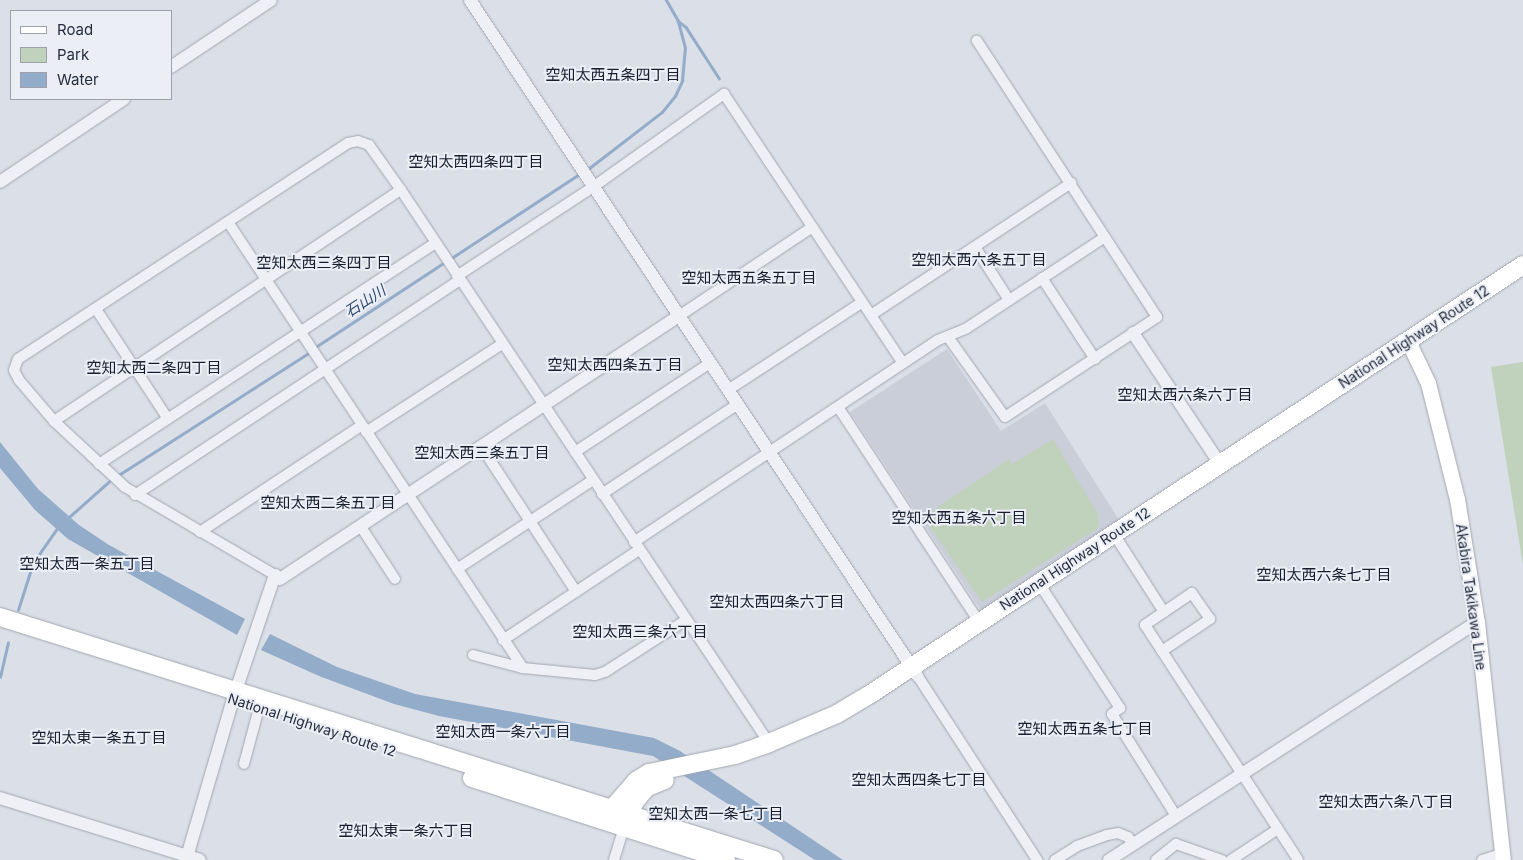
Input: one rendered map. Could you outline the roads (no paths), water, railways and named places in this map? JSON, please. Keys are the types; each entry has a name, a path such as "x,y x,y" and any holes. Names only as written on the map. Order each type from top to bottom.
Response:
{"highway":[{"name":"National Highway Route 12","path":"1426,335 1523,265"},
{"name":"National Highway Route 12","path":"713,765 769,744 837,714 915,671 979,622 1220,464 1523,276"},
{"name":"National Highway Route 12","path":"621,817 636,781 778,751 842,721 915,671 1119,542 1410,345"},
{"name":"National Highway Route 12","path":"0,617 621,817"},
{"name":"National Highway Route 12","path":"0,627 235,694 259,708 621,817"},
{"path":"621,817 764,859"},
{"path":"621,817 726,860"}],"main road":[{"name":"Akabira Takikawa Line","path":"1410,345 1428,383 1444,442 1477,622 1503,857"}],"street":[{"path":"172,66 271,0"},
{"path":"470,0 915,671 1037,860"},
{"path":"948,337 1005,417 1157,317 1106,236 977,41"},
{"path":"135,495 324,368 590,182 724,94 811,228 903,364"},
{"path":"0,182 123,100"},
{"path":"769,744 542,405 401,190 369,145 358,141 348,143 18,359 14,370 19,380 54,421 135,495 280,579 361,527 542,405 811,228"},
{"path":"871,315 1071,183"},
{"path":"54,421 401,190"},
{"path":"228,222 523,668"},
{"path":"503,640 576,592 636,546 769,452 903,364 1009,300 1106,236"},
{"path":"99,464 435,243"},
{"path":"975,246 1009,300"},
{"path":"1042,278 1095,359"},
{"path":"728,390 861,303"},
{"path":"96,309 168,419"},
{"path":"1134,333 1220,464"},
{"path":"200,532 502,344"},
{"path":"575,452 710,363"},
{"path":"602,494 738,404"},
{"path":"838,407 979,622"},
{"path":"481,446 576,592"},
{"path":"457,569 593,480"},
{"path":"361,527 395,579"},
{"path":"1119,542 1164,612"},
{"path":"186,858 235,694 275,575"},
{"path":"1044,591 1120,708 1112,714 1176,816"},
{"path":"1162,651 1210,619 1192,593 1145,626 1298,860"},
{"path":"473,655 523,668 595,675 605,672 686,620"},
{"path":"1109,860 1477,622"},
{"path":"244,764 259,708"},
{"path":"0,798 186,858 200,860"},
{"path":"614,860 621,817"},
{"path":"1232,860 1278,829"},
{"path":"1055,860 1077,846 1112,834 1128,837 1133,844"},
{"path":"1156,860 1176,844 1222,860"},
{"path":"1482,860 1503,857"}],"water":[{"path":"0,442 38,489 79,525 109,545 245,619 237,635 68,539 35,510 0,468"},
{"path":"270,634 337,667 415,694 654,738 680,751 843,860 815,860 653,756 439,716 394,704 319,676 261,650"}],"waterway":[{"name":"石山川","path":"588,169 662,112 675,96 682,81 685,48 678,21 666,0"},
{"path":"678,21 686,27 719,78"},
{"name":"石山川","path":"450,259 581,173"},
{"name":"石山川","path":"314,348 445,262"},
{"name":"石山川","path":"117,476 310,352"},
{"name":"石山川","path":"68,518 112,479"},
{"name":"石山川","path":"18,610 33,563 58,527"},
{"name":"石山川","path":"0,677 8,643"}],"district":[{"name":"空知太西五条四丁目","path":"613,75"},
{"name":"空知太西四条四丁目","path":"476,162"},
{"name":"空知太西六条五丁目","path":"979,260"},
{"name":"空知太西三条四丁目","path":"324,263"},
{"name":"空知太西五条五丁目","path":"749,278"},
{"name":"空知太西四条五丁目","path":"615,365"},
{"name":"空知太西二条四丁目","path":"154,368"},
{"name":"空知太西六条六丁目","path":"1185,395"},
{"name":"空知太西三条五丁目","path":"482,453"},
{"name":"空知太西二条五丁目","path":"328,503"},
{"name":"空知太西五条六丁目","path":"959,518"},
{"name":"空知太西一条五丁目","path":"87,564"},
{"name":"空知太西六条七丁目","path":"1324,575"},
{"name":"空知太西四条六丁目","path":"777,602"},
{"name":"空知太西三条六丁目","path":"640,632"},
{"name":"空知太西五条七丁目","path":"1085,729"},
{"name":"空知太西一条六丁目","path":"503,732"},
{"name":"空知太東一条五丁目","path":"99,738"},
{"name":"空知太西四条七丁目","path":"919,780"},
{"name":"空知太西六条八丁目","path":"1386,802"},
{"name":"空知太西一条七丁目","path":"716,814"},
{"name":"空知太東一条六丁目","path":"406,831"}]}
